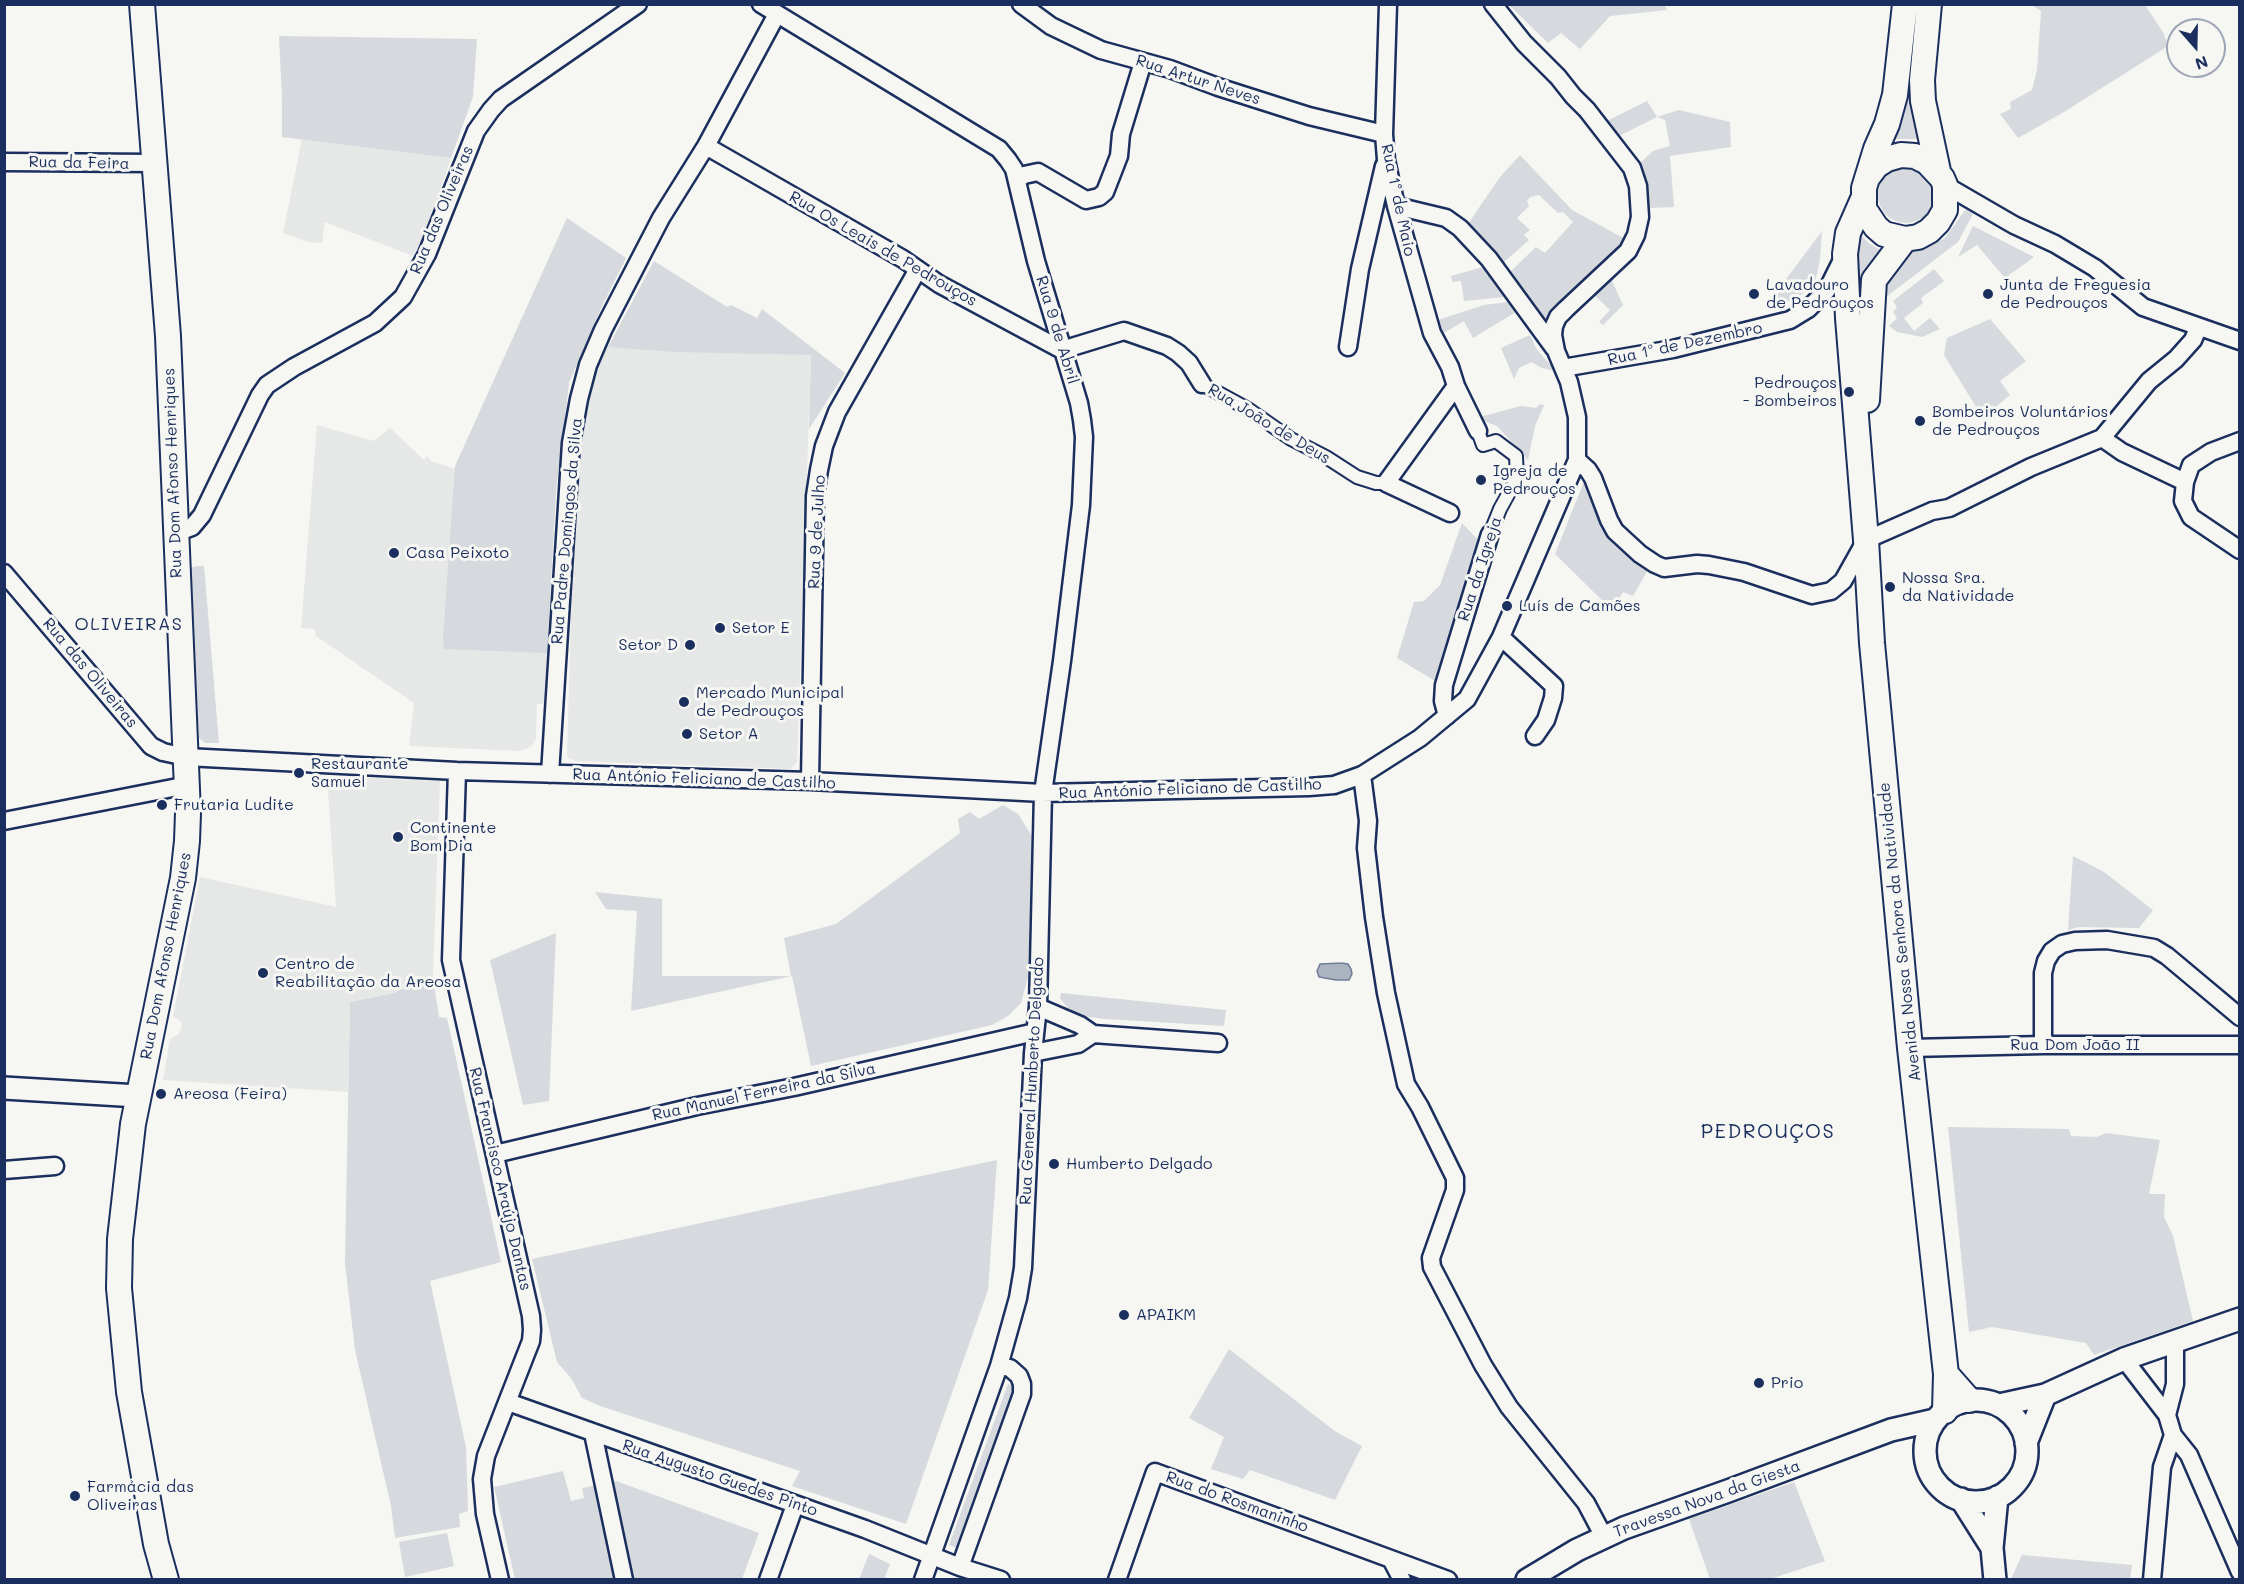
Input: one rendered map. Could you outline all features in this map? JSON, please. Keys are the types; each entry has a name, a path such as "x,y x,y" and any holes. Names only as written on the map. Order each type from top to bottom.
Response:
{"main road":[{"name":"Rua Dom Afonso Henriques","path":"142,4 168,336 188,785 188,841 183,878 138,1096 124,1189 120,1239 121,1326 134,1427 156,1544 166,1580"},
{"name":"Avenida Nossa Senhora da Natividade","path":"1905,4 1895,95 1848,233 1845,254 1872,643 1910,1048 1946,1374 1940,1415"},
{"path":"1865,188 1864,209 1876,227 1884,234 1905,239 1918,237 1929,231 1945,210 1942,178 1926,122 1923,90 1929,4"},
{"name":"Avenida Nossa Senhora da Natividade","path":"1865,188 1876,166 1887,159 1901,155 1915,156 1928,162 1942,178"},
{"name":"Avenida Nossa Senhora da Natividade","path":"1862,489 1874,280 1905,239"},
{"path":"1946,1374 1969,1400"}],"street":[{"name":"Rua das Oliveiras","path":"176,533 192,527 202,515 267,385 294,367 375,323 403,297 427,254 476,131 491,110 501,99 638,4"},
{"name":"Rua 9 de Abril","path":"761,4 999,149 1014,169 1036,261 1079,403 1084,437 1081,506 1043,793"},
{"name":"Rua Artur Neves","path":"1021,4 1051,26 1101,50 1170,69 1309,116 1384,134"},
{"name":"Rua 1º de Maio","path":"1388,4 1384,134 1386,160 1396,206 1432,333 1450,367 1456,386"},
{"name":"Rua António Feliciano de Castilho","path":"186,757 457,771 810,781 1043,793 1309,787 1334,785 1362,775 1400,752 1467,699 1502,637 1577,460 1576,417 1569,382 1556,351 1552,334 1558,317 1628,251 1636,235 1640,217 1638,186 1632,168 1604,130 1558,77 1524,43 1492,4"},
{"name":"Rua Padre Domingos da Silva","path":"550,774 571,443 588,365 603,330 661,218 706,146 777,14"},
{"path":"1017,180 1024,175 1038,172 1086,200 1099,197 1105,192 1119,156 1121,134 1143,62"},
{"name":"Rua Os Leais de Pedrouços","path":"706,146 903,259 917,271 1062,350"},
{"path":"1348,347 1360,269 1386,160"},
{"name":"Rua da Feira","path":"4,162 154,163"},
{"path":"1942,178 2014,225 2055,244 2095,268 2143,307 2195,326 2235,337"},
{"path":"1396,206 1446,218 1460,228 1489,259 1556,351"},
{"name":"Rua 1º de Dezembro","path":"1563,368 1673,349 1790,320 1808,309 1827,290 1845,254"},
{"name":"Rua 9 de Julho","path":"810,781 815,496 824,446 837,412 917,271"},
{"path":"1577,460 1593,478 1609,520 1616,531 1640,554 1664,568 1709,565 1744,572 1812,595 1831,591 1844,581 1866,540 1932,512 1949,508 2031,467 2102,438 2149,381 2176,359 2193,340 2196,333 2195,326"},
{"name":"Rua João de Deus","path":"1062,350 1124,331 1167,346 1189,363 1202,384 1248,409 1291,440 1356,477 1376,483 1386,483"},
{"path":"1450,513 1386,483 1456,386"},
{"name":"Rua da Igreja","path":"1447,716 1443,701 1444,685 1490,534 1500,509 1518,478 1516,456 1496,441 1483,445 1456,386"},
{"path":"2102,438 2122,452 2185,482"},
{"path":"2240,441 2211,452 2192,465 2185,482 2183,501 2191,517 2240,550"},
{"name":"Rua das Oliveiras","path":"4,573 151,746 164,752 186,757"},
{"path":"1502,637 1554,686 1546,720 1535,736"},
{"name":"Rua Francisco Araújo Dantas","path":"457,771 451,960 531,1316 532,1330 531,1341 486,1456 482,1479 485,1514 500,1580"},
{"path":"1362,775 1368,821 1366,848 1374,917 1386,993 1406,1084 1455,1178 1455,1190 1431,1258 1432,1267 1483,1365 1509,1407 1586,1503 1604,1537"},
{"path":"4,821 188,785"},
{"name":"Rua General Humberto Delgado","path":"923,1580 999,1366 1018,1298 1023,1268 1033,1053 1038,1007 1043,793"},
{"path":"2043,1045 2043,974 2046,961 2052,951 2062,944 2075,940 2107,940 2154,948 2168,956 2240,1017"},
{"path":"1038,1007 1080,1025 1094,1034 1218,1043"},
{"name":"Rua Manuel Ferreira da Silva","path":"495,1155 561,1137 697,1106 794,1087 1035,1032"},
{"path":"1033,1053 1078,1044 1094,1034"},
{"name":"Rua Dom João II","path":"1910,1048 2240,1045"},
{"path":"4,1088 138,1096"},
{"path":"4,1170 55,1166"},
{"path":"1999,1405 2046,1395 2124,1359 2240,1319"},
{"path":"2167,1415 2175,1384 2175,1341"},
{"path":"2124,1359 2167,1415 2173,1435 2189,1455 2240,1572"},
{"path":"960,1567 1022,1394 1019,1376 1011,1368 999,1366"},
{"path":"2026,1443 2046,1395"},
{"path":"1969,1400 1999,1405 2012,1415 2021,1428 2026,1443 2026,1460 2020,1475 2011,1488 1985,1501 1973,1502 1948,1493 1937,1484 1929,1472 1925,1458 1928,1431 1940,1415 1969,1400"},
{"name":"Rua Augusto Guedes Pinto","path":"508,1402 1001,1580"},
{"name":"Travessa Nova da Giesta","path":"1527,1580 1624,1528 1891,1430 1940,1415"},
{"path":"1891,1430 1925,1458"},
{"path":"593,1433 624,1580"},
{"path":"2152,1580 2162,1467 2173,1435"},
{"name":"Rua do Rosmaninho","path":"1118,1580 1155,1472 1448,1580"},
{"path":"1995,1580 1992,1548 1997,1497"},
{"path":"1961,1499 1992,1548"},
{"path":"768,1580 795,1505"},
{"path":"1391,1559 1402,1580"}],"shaded area":[{"path":"1664,4 1667,10 1610,16 1580,49 1561,33 1548,43 1509,5"},
{"path":"1914,5 1920,5 1915,112 1918,139 1892,139"},
{"path":"2032,5 2145,5 2163,32 2166,47 2064,112 2018,138 2000,114 2011,109 2010,102 2032,90 2037,70 2041,11"},
{"path":"279,36 477,39 473,97 451,158 282,137"},
{"path":"1647,101 1657,117 1617,137 1605,122"},
{"path":"1679,110 1730,122 1731,147 1670,156 1674,207 1648,208 1639,164 1653,151 1670,146 1665,120 1657,117"},
{"path":"302,139 451,158 423,239 413,256 325,222 322,243 308,242 283,233"},
{"path":"1520,155 1572,210 1627,240 1546,318 1538,313 1511,271 1536,247 1545,253 1573,222 1563,212 1558,213 1539,195 1530,197 1527,201 1529,206 1517,218 1530,230 1524,235 1529,240 1504,262 1468,224 1500,177"},
{"path":"1906,167 1917,169 1926,175 1932,184 1934,195 1932,206 1926,215 1917,221 1906,223 1895,221 1886,215 1880,206 1878,195 1880,184 1886,175 1895,169"},
{"path":"1966,209 1973,214 1958,242 1882,300 1883,285 1902,261 1915,250 1944,239"},
{"path":"567,218 626,258 600,310 569,383 556,491 547,653 444,649 455,466"},
{"path":"1973,226 2034,257 2005,278 1977,245 1958,257"},
{"path":"1822,231 1820,260 1815,282 1801,295 1778,307 1778,290"},
{"path":"1858,233 1870,244 1884,252 1862,434 1855,273"},
{"path":"654,261 727,307 731,305 757,318 762,309 845,373 809,429 811,355 676,352 608,347"},
{"path":"1483,267 1505,297 1464,301 1461,281 1452,282 1451,276"},
{"path":"1934,269 1944,281 1921,298 1923,303 1904,318 1914,331 1930,318 1940,329 1922,337 1897,332 1889,326 1897,318 1893,312 1897,307 1893,301"},
{"path":"1611,279 1623,305 1603,325 1599,322 1610,310 1593,294"},
{"path":"1508,302 1516,312 1473,338 1464,321 1444,333 1435,321 1484,305"},
{"path":"1990,319 2026,361 2000,381 2010,395 1983,418 1944,355 1947,338"},
{"path":"1530,335 1537,350 1556,371 1542,368 1531,362 1519,368 1514,379 1501,348"},
{"path":"608,347 811,355 797,762 791,769 575,761 568,758 571,618 582,434 598,366"},
{"path":"1540,404 1544,405 1535,426 1528,460 1497,426 1483,421 1480,417 1521,406 1536,408"},
{"path":"317,425 374,441 390,428 424,460 427,456 431,461 455,469 455,466 556,491 544,704 537,704 536,739 531,747 520,751 409,746 414,703 316,636 315,629 301,628"},
{"path":"1585,479 1649,568 1633,596 1623,592 1612,610 1555,554"},
{"path":"1462,523 1480,542 1435,681 1397,658 1414,602 1424,601 1440,585"},
{"path":"204,566 219,743 205,743 199,738 190,568"},
{"path":"327,776 440,781 433,977 408,989 350,1002 348,1092 163,1080 170,1039 179,1034 181,1029 182,1022 173,1017 200,877 336,907"},
{"path":"1003,805 1018,814 1032,836 1028,977 1021,1003 1008,1016 992,1025 811,1066 792,976 631,1011 637,911 606,909 595,892 662,899 662,976 791,976 784,938 836,924 960,833 958,819 970,812 979,819"},
{"path":"2073,856 2104,872 2153,910 2139,928 2079,927 2068,930"},
{"path":"556,933 549,1101 523,1105 490,960"},
{"path":"1320,964 1348,964 1351,969 1352,974 1349,980 1319,977 1317,971"},
{"path":"433,977 439,1017 447,1018 501,1262 430,1281 466,1447 468,1511 459,1514 460,1527 395,1538 391,1506 355,1350 345,1263 350,1002 393,993"},
{"path":"1061,993 1226,1010 1224,1026 1080,1016 1067,1007 1060,998"},
{"path":"1948,1127 2069,1129 2071,1136 2097,1137 2106,1133 2160,1140 2149,1194 2165,1194 2164,1217 2173,1236 2193,1321 2094,1355 2086,1343 1992,1327 1969,1332"},
{"path":"997,1160 988,1290 906,1524 792,1486 800,1471 600,1406 582,1398 571,1378 557,1362 532,1259"},
{"path":"1229,1349 1336,1432 1362,1446 1335,1500 1250,1470 1243,1479 1211,1469 1224,1437 1189,1418"},
{"path":"1008,1384 1015,1387 957,1548 949,1545"},
{"path":"563,1471 571,1501 584,1498 582,1488 616,1481 759,1533 742,1579 515,1579 494,1487"},
{"path":"1794,1482 1825,1561 1770,1579 1710,1579 1689,1519"},
{"path":"447,1533 454,1566 405,1577 399,1542"},
{"path":"869,1554 890,1564 884,1579 859,1579"},
{"path":"2022,1555 2132,1565 2130,1579 2011,1579"}],"place":[{"name":"Lavadouro de Pedrouços","path":"1754,294"},
{"name":"Junta de Freguesia de Pedrouços","path":"1988,294"},
{"name":"Pedrouços - Bombeiros","path":"1849,392"},
{"name":"Bombeiros Voluntários de Pedrouços","path":"1920,421"},
{"name":"Igreja de Pedrouços","path":"1481,480"},
{"name":"Casa Peixoto","path":"394,553"},
{"name":"Nossa Sra. da Natividade","path":"1890,587"},
{"name":"Luís de Camões","path":"1507,606"},
{"name":"Setor E","path":"720,628"},
{"name":"Setor D","path":"690,645"},
{"name":"Mercado Municipal de Pedrouços","path":"684,702"},
{"name":"Setor A","path":"687,734"},
{"name":"Restaurante Samuel","path":"299,773"},
{"name":"Frutaria Ludite","path":"162,805"},
{"name":"Continente Bom Dia","path":"398,837"},
{"name":"Centro de Reabilitação da Areosa","path":"263,973"},
{"name":"Areosa (Feira)","path":"161,1094"},
{"name":"Humberto Delgado","path":"1054,1164"},
{"name":"APAIKM","path":"1124,1315"},
{"name":"Prio","path":"1759,1383"},
{"name":"Farmácia das Oliveiras","path":"75,1496"}],"district":[{"name":"OLIVEIRAS","path":"129,624"},
{"name":"PEDROUÇOS","path":"1768,1132"}]}
